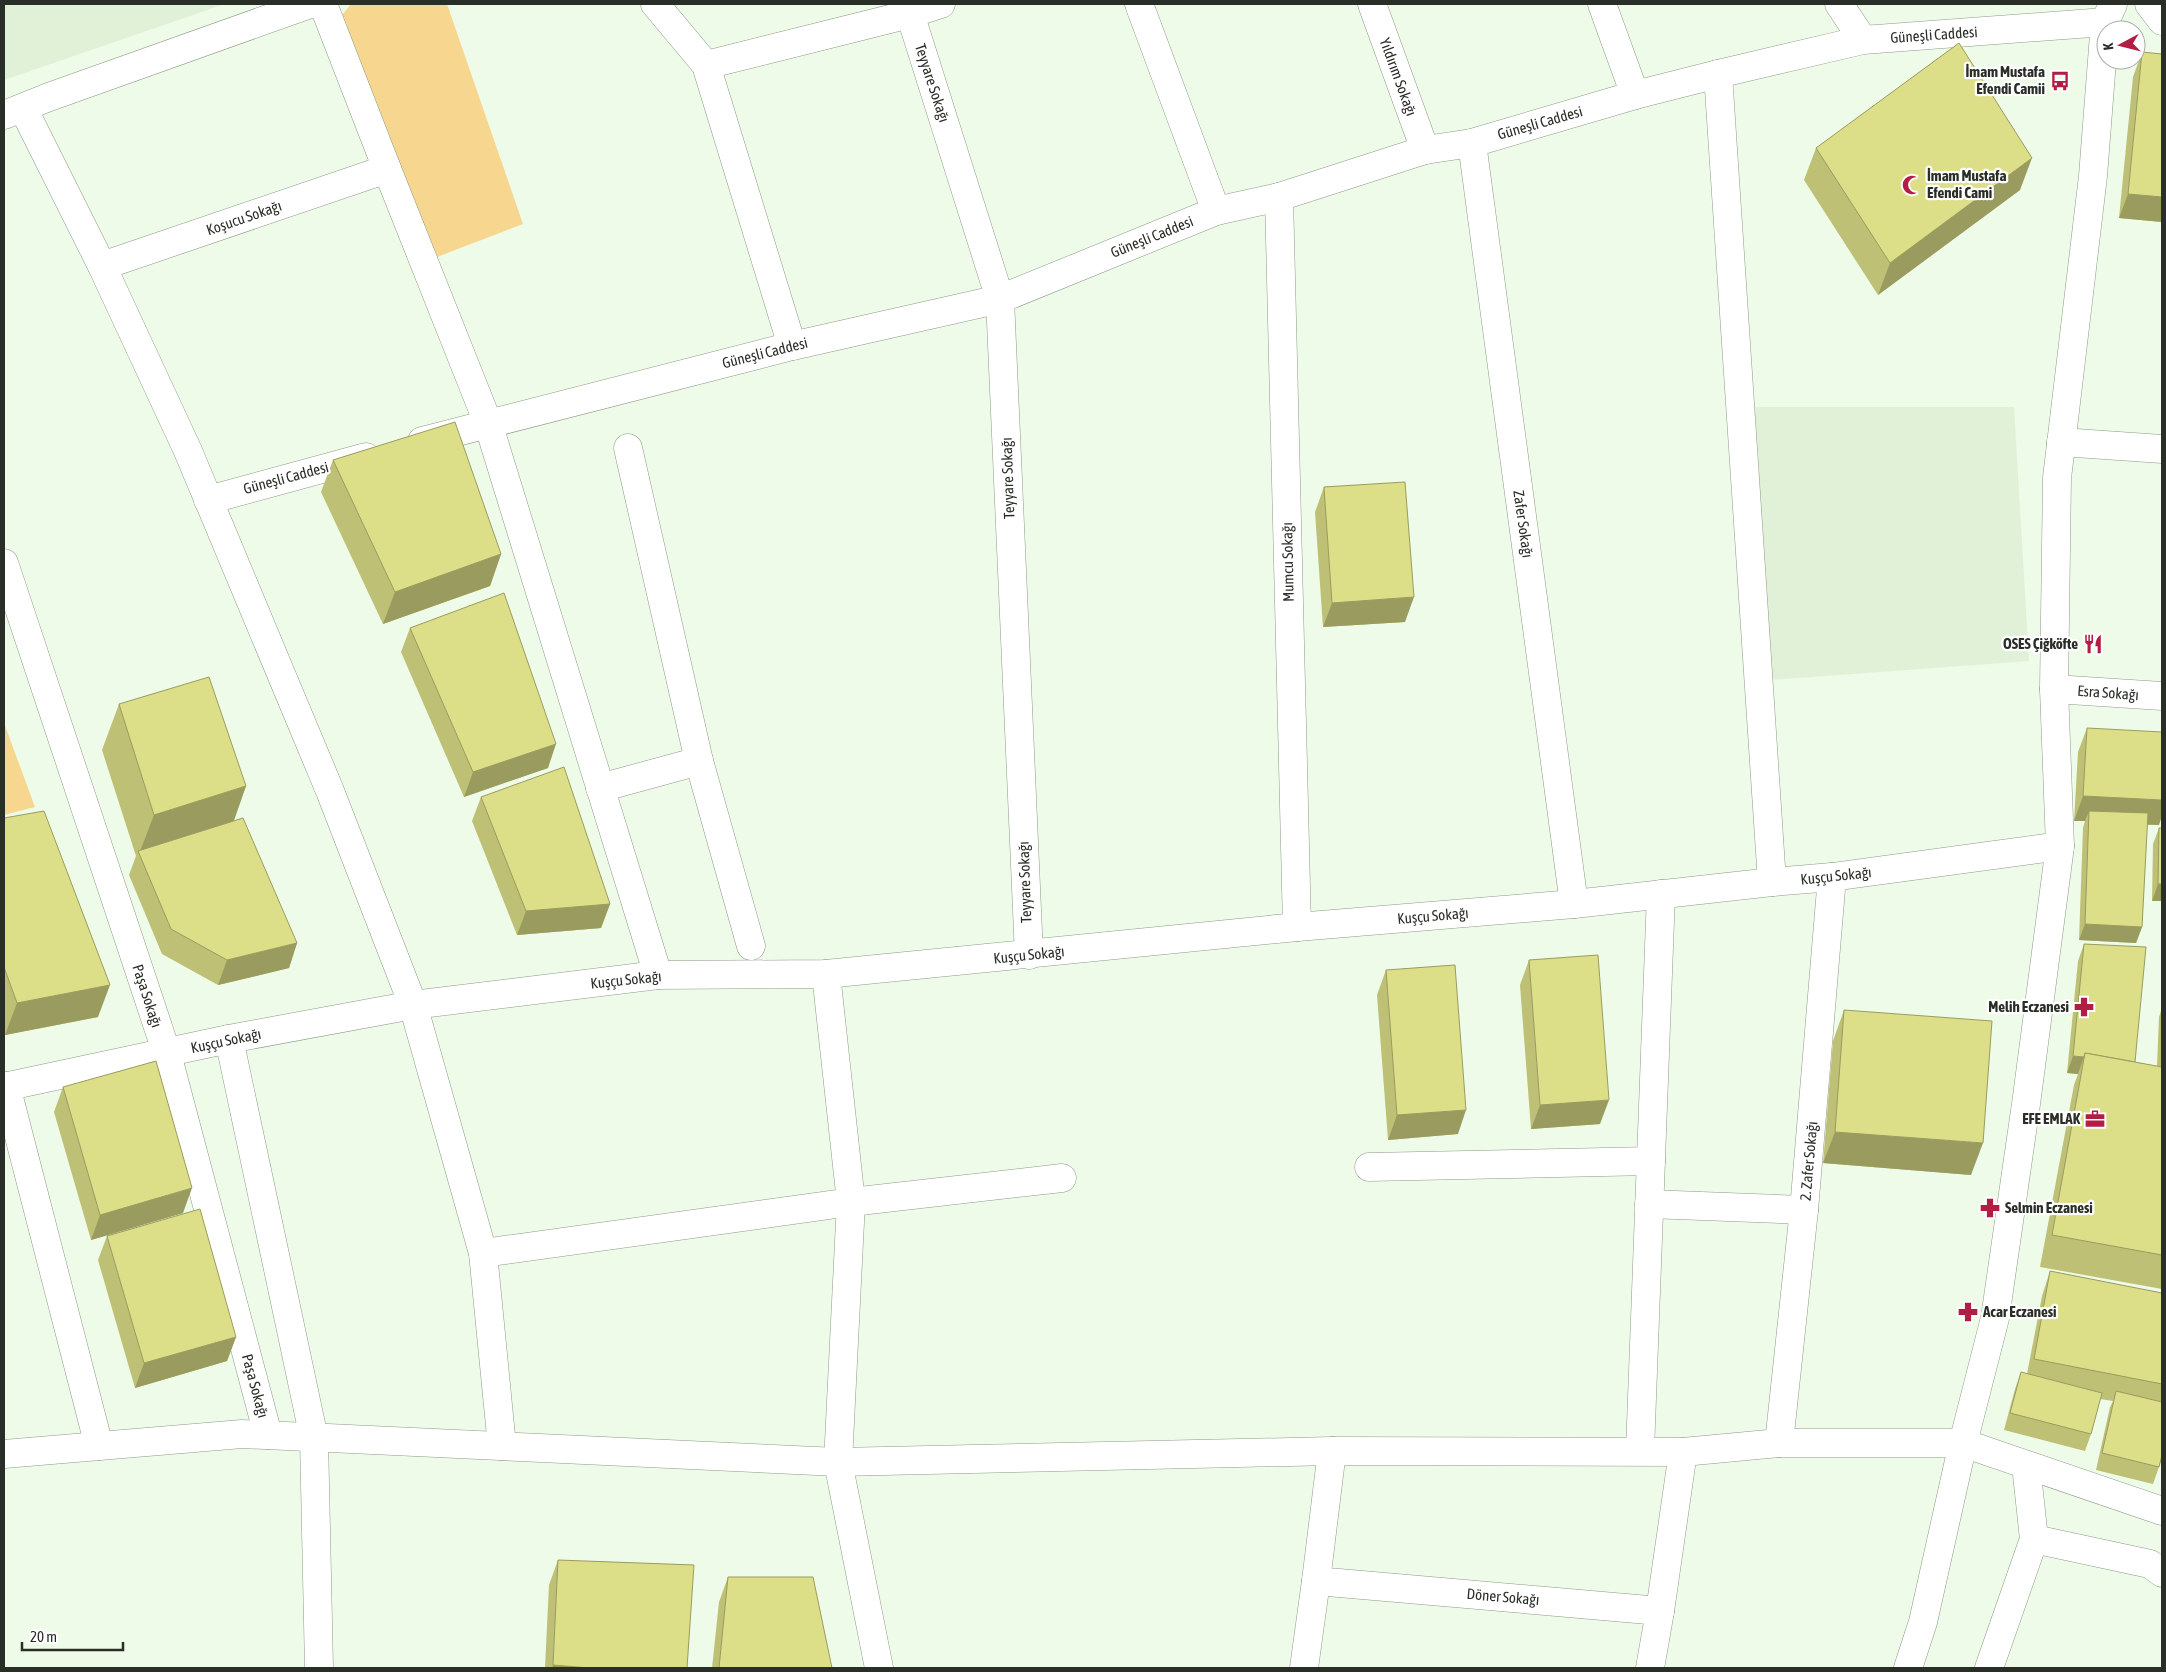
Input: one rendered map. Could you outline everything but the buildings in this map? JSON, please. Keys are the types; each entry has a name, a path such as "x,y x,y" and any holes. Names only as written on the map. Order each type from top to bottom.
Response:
{"street":[{"path":"310,4 13,112 102,266 184,442 330,791 413,1005 483,1253 502,1446"},
{"path":"324,4 387,170 488,423 658,975"},
{"path":"655,4 706,65 792,346"},
{"path":"706,65 908,9 941,4"},
{"path":"1139,4 1216,212"},
{"name":"Yıldırım Sokağı","path":"1372,4 1425,150"},
{"path":"1602,4 1635,95"},
{"path":"1838,4 1862,40"},
{"path":"2149,4 2162,21"},
{"name":"Teyyare Sokağı","path":"908,9 1000,298 1029,955"},
{"path":"1908,1668 1923,1622 1963,1442 1995,1318 2028,1094 2060,846 2054,689 2057,478 2093,176 2109,13"},
{"name":"Güneşli Caddesi","path":"208,500 488,423 792,346 1000,298 1216,212 1279,197 1425,150 1472,143 1635,95 1862,40 2109,13"},
{"path":"1718,74 1772,882"},
{"name":"Zafer Sokağı","path":"1472,143 1574,904"},
{"name":"Koşucu Sokağı","path":"102,266 387,170"},
{"name":"Mumcu Sokağı","path":"1279,197 1297,927"},
{"path":"2061,442 2162,449"},
{"path":"628,448 699,761 751,946"},
{"name":"Paşa Sokağı","path":"4,563 167,1054 268,1435"},
{"name":"Esra Sokağı","path":"2054,689 2162,696"},
{"path":"600,788 699,761"},
{"name":"Kuşçu Sokağı","path":"5,1086 167,1054 228,1039 413,1005 658,975 826,974 1297,927 1574,904 1832,877 2060,846"},
{"name":"2. Zafer Sokağı","path":"1779,1443 1804,1210 1832,877"},
{"path":"1640,1452 1661,894"},
{"path":"826,974 851,1202 838,1462 880,1668"},
{"path":"228,1039 314,1438 319,1668"},
{"path":"5,1086 99,1446"},
{"path":"1369,1167 1651,1161"},
{"path":"483,1253 851,1202 1062,1178"},
{"path":"1649,1204 1804,1210"},
{"path":"4,1454 242,1434 838,1462 1332,1451 1682,1452 1779,1443 1963,1442 2162,1510"},
{"path":"1304,1668 1332,1451"},
{"path":"1650,1668 1660,1611 1682,1452"},
{"path":"1989,1668 2034,1539 2026,1465"},
{"path":"2034,1539 2150,1564 2162,1573"},
{"name":"Döner Sokağı","path":"1316,1581 1660,1611"}],"shaded area":[{"path":"4,4 225,4 4,80"},
{"path":"351,4 447,4 523,224 437,257 343,31 342,15"},
{"path":"1738,407 2014,407 2029,661 1756,681"},
{"path":"4,723 35,807 4,815"}],"place":[{"name":"İmam Mustafa Efendi Camii","path":"2060,81"},
{"name":"İmam Mustafa Efendi Cami","path":"1912,185"},
{"name":"OSES Çiğköfte","path":"2093,644"},
{"name":"Melih Eczanesi","path":"2084,1007"},
{"name":"EFE EMLAK","path":"2095,1119"},
{"name":"Selmin Eczanesi","path":"1990,1208"},
{"name":"Acar Eczanesi","path":"1968,1312"}]}
